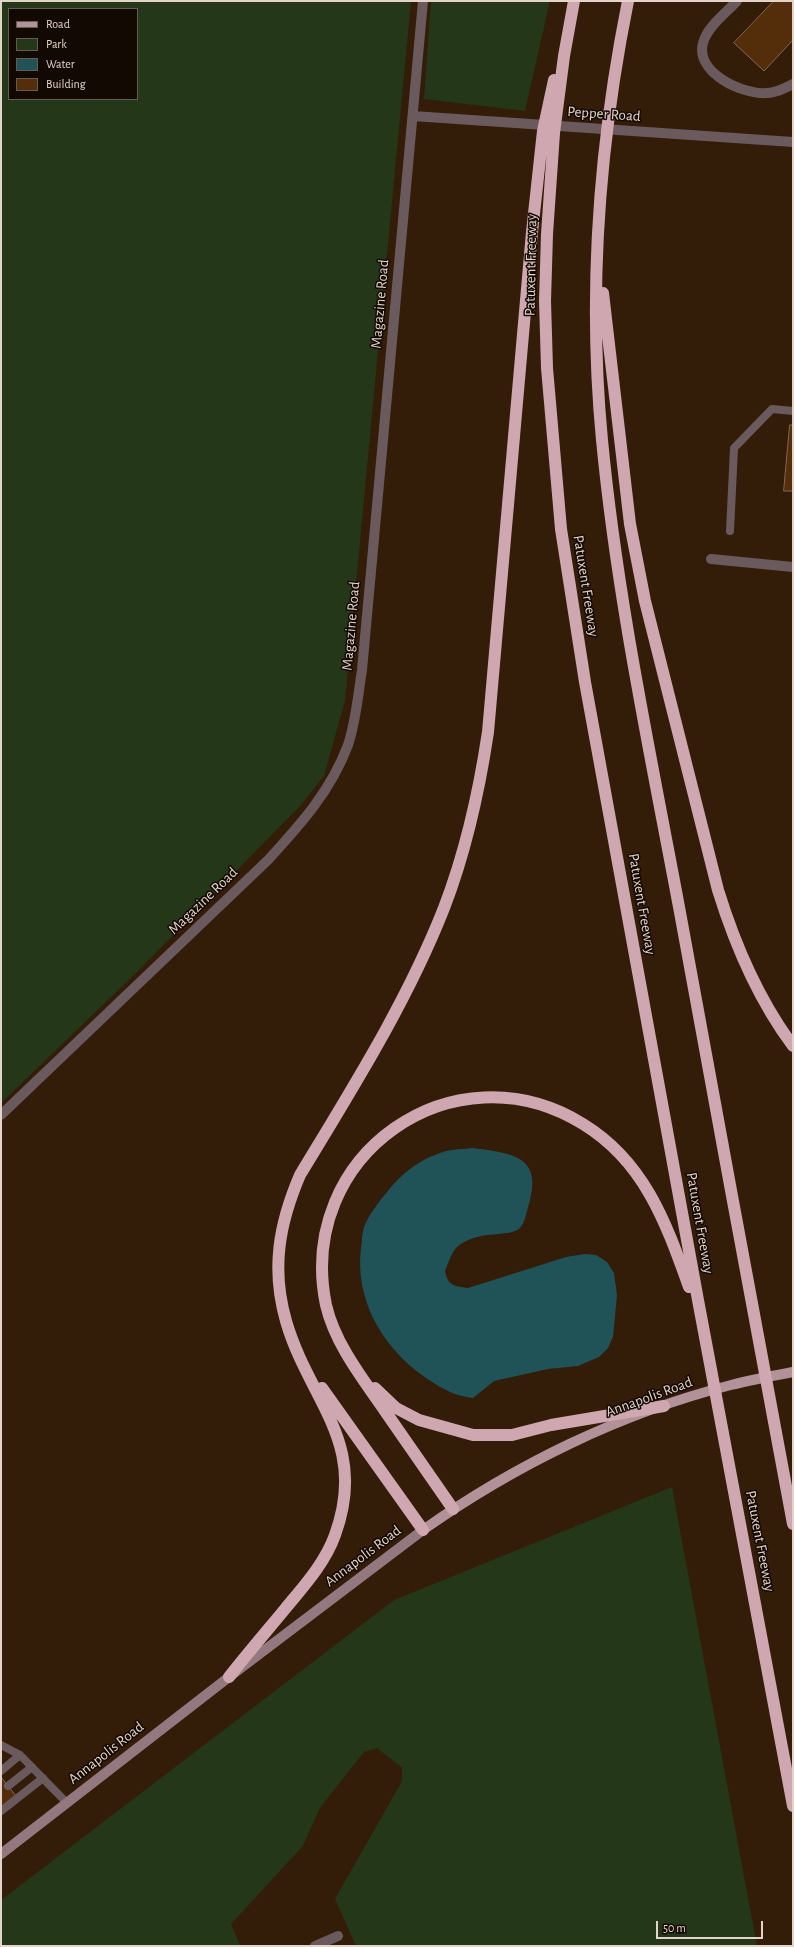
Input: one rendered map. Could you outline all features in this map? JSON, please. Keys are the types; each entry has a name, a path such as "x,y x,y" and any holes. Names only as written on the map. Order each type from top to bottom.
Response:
{"highway":[{"name":"Patuxent Freeway","path":"573,1 554,133 546,234 545,301 547,368 561,529 585,682 702,1322 793,1806"},
{"path":"229,1677 323,1562 335,1536 343,1509 345,1485 344,1463 338,1436 330,1416 298,1353 286,1322 279,1291 278,1256 282,1226 289,1200 300,1175 398,1008 423,956 444,908 470,829 481,778 488,732 525,300 543,131 559,56 573,1"},
{"path":"628,1 620,43 606,140 598,239 598,371 602,440 615,543 636,675 793,1524"},
{"path":"598,239 630,524 645,601 718,890 730,930 748,970 770,1011 793,1046"},
{"path":"453,1509 360,1374 336,1334 327,1306 322,1279 322,1257 326,1234 342,1185 355,1164 392,1128 417,1115 445,1104 475,1099 505,1098 530,1102 556,1111 584,1124 608,1143 644,1182 668,1229 702,1322"},
{"path":"298,1353 423,1530"},
{"path":"360,1374 396,1408 419,1420 473,1435 512,1435 551,1425 664,1406"},
{"path":"777,1441 793,1486"}],"main road":[{"name":"Annapolis Road","path":"3,1850 67,1803 229,1677 453,1509 541,1458 597,1431 664,1406 730,1385 793,1372"}],"street":[{"name":"Magazine Road","path":"1,1115 268,860 299,827 320,800 336,772 348,745 356,712 362,670 413,116 422,1"},
{"path":"737,1 706,34 702,55 706,65 724,82 754,92 768,93 781,90 793,84"},
{"name":"Pepper Road","path":"413,116 793,142"},
{"path":"711,559 793,567"},
{"path":"315,1946 338,1936"}],"lane":[{"path":"730,530 734,448 772,409 793,411"},
{"path":"1,1745 20,1755 67,1803"},
{"path":"1,1771 20,1755"},
{"path":"8,1786 32,1767"},
{"path":"1,1811 43,1778"}],"green space":[{"path":"1,1 411,1 345,701 324,776 301,805 135,974 1,1103"},
{"path":"431,1 550,1 525,111 424,99"},
{"path":"672,1487 757,1946 356,1946 335,1899 402,1781 402,1768 377,1748 364,1752 320,1808 303,1846 231,1924 240,1945 1,1946 1,1900 394,1600"}],"water":[{"path":"473,1148 510,1155 520,1159 527,1165 531,1174 532,1185 530,1200 525,1219 519,1229 509,1233 477,1237 467,1240 458,1246 452,1254 445,1271 448,1280 455,1286 468,1288 566,1257 585,1254 596,1255 607,1262 614,1273 617,1295 613,1337 608,1348 599,1357 578,1366 548,1369 494,1381 473,1398 458,1395 432,1382 405,1361 393,1348 373,1318 366,1302 360,1266 362,1234 366,1222 371,1213 393,1185 405,1173 419,1163 435,1155 450,1150"}],"building":[{"path":"774,1 793,1 793,40 764,71 734,43"},
{"path":"790,425 793,425 793,491 784,491"},
{"path":"1,1777 16,1796 2,1807 1,1806"}]}
